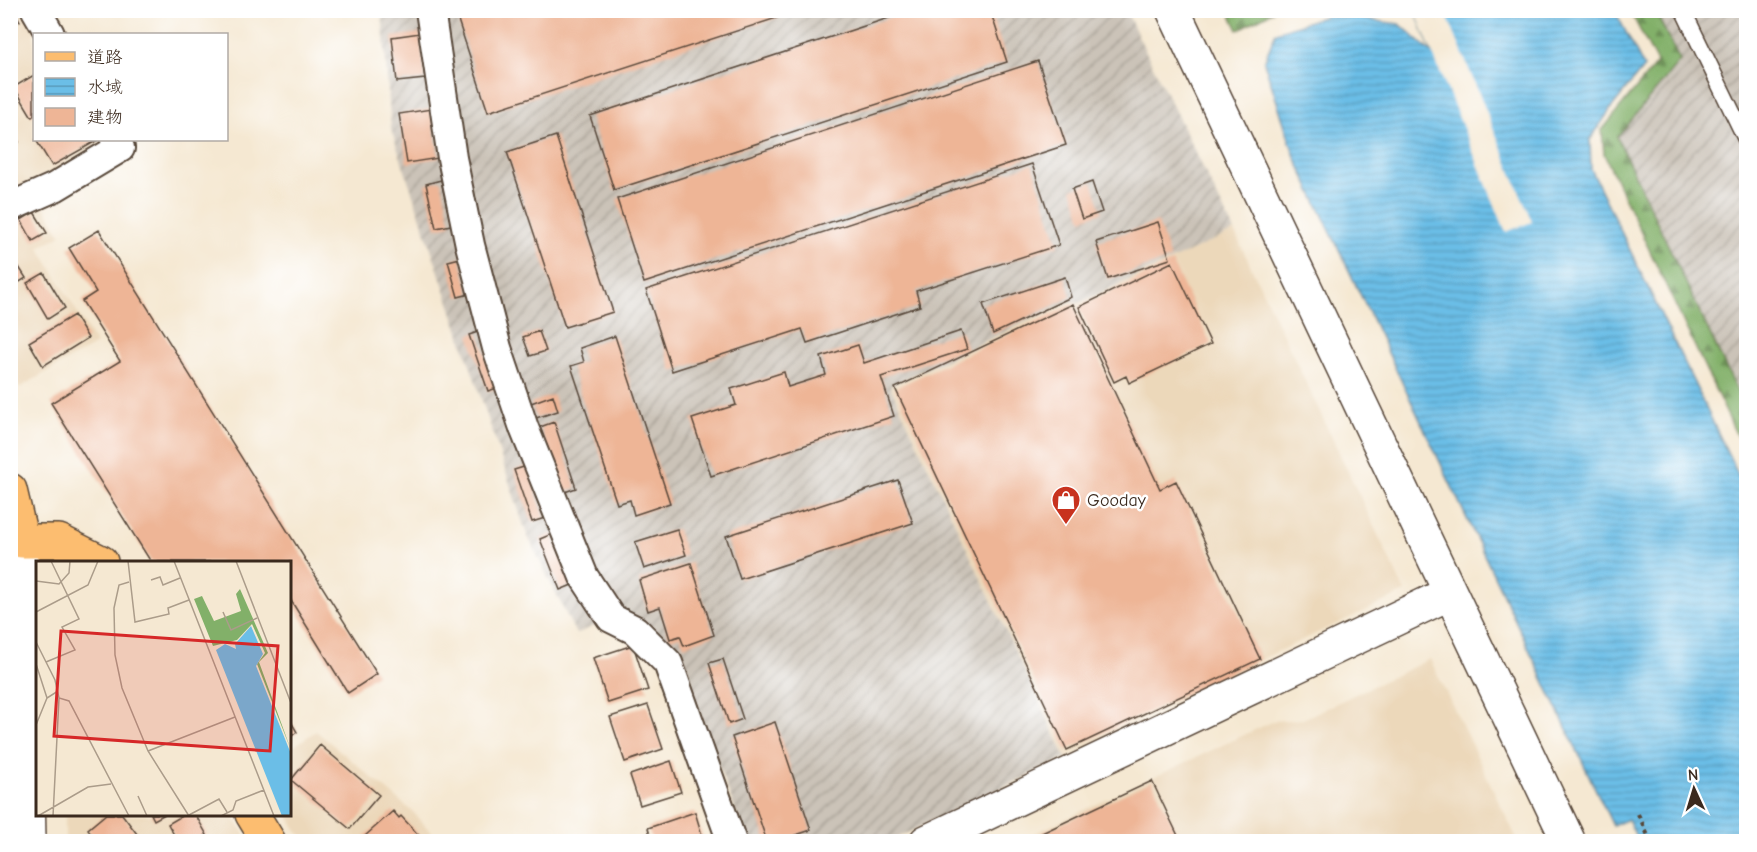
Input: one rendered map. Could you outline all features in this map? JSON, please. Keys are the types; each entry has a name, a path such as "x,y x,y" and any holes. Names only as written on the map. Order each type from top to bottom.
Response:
{"main road":[{"path":"10,490 22,541 59,541 99,561"},
{"path":"253,816 269,842"}],"street":[{"path":"36,10 49,33"},
{"path":"430,10 451,146 470,245 497,348 524,428 584,576 611,618 636,630 668,663 732,842"},
{"path":"1173,10 1569,842"},
{"path":"10,207 55,187 120,148 116,141"},
{"path":"22,541 29,842"},
{"path":"926,842 1450,593"}],"lane":[{"path":"1683,10 1746,140"}],"path":[{"path":"1638,814 1650,839 1641,842"}],"shaded area":[{"path":"11,11 45,11 33,33 33,141 124,141 41,201 61,235 39,247 96,344 19,388 11,373"},
{"path":"382,11 1126,11 1234,231 1079,303 1071,301 890,386 1066,758 890,841 747,841 677,657 623,613 576,634 527,535 391,129"},
{"path":"1655,11 1746,11 1746,410 1617,136 1680,61"},
{"path":"1234,231 1405,592 1266,657 1066,758 890,386 1072,301 1079,303"},
{"path":"1430,659 1518,841 1016,842 1274,721 1303,719"},
{"path":"316,731 412,811 439,841 304,841 288,816 291,816 291,748"},
{"path":"65,816 233,816 249,841 65,841"}],"green space":[{"path":"1229,11 1273,11 1238,30"},
{"path":"1630,11 1655,11 1680,61 1617,137 1746,410 1746,455 1604,154 1602,130 1657,63"}],"water":[{"path":"1415,11 1615,11 1644,67 1612,107 1590,140 1591,169 1746,491 1746,841 1638,841 1628,819 1613,826 1295,157 1264,62 1276,32 1328,15 1400,24 1432,53"}],"pier":[{"path":"1415,11 1445,11 1532,222 1506,232"}],"building":[{"path":"10,10 14,10 20,21 10,27"},
{"path":"466,10 798,11 488,112 456,14"},
{"path":"913,10 990,10 1007,62 614,190 590,116"},
{"path":"420,33 425,79 397,82 392,37"},
{"path":"1038,61 1066,145 644,283 617,199"},
{"path":"33,76 32,117 14,87"},
{"path":"431,109 439,158 407,163 399,114"},
{"path":"10,128 19,142 10,147"},
{"path":"556,136 613,312 565,327 507,152"},
{"path":"37,141 96,141 52,166"},
{"path":"1032,164 1059,245 916,291 920,306 807,343 802,329 672,371 646,290"},
{"path":"441,180 451,225 436,228 426,184"},
{"path":"1092,182 1102,212 1082,219 1072,189"},
{"path":"34,212 47,233 33,241 21,220"},
{"path":"1158,222 1170,259 1108,279 1096,242"},
{"path":"99,230 377,674 348,693 291,601 291,561 150,561 51,403 120,361 82,301 96,292 69,248"},
{"path":"10,253 26,278 10,288"},
{"path":"460,258 470,294 458,297 448,261"},
{"path":"1172,262 1211,344 1129,383 1126,376 1114,382 1079,307"},
{"path":"44,273 65,308 48,319 27,283"},
{"path":"1065,277 1071,297 993,334 983,304"},
{"path":"1073,304 1160,489 1176,481 1260,659 1067,750 895,388"},
{"path":"74,315 88,338 43,366 29,342"},
{"path":"539,331 546,351 530,356 523,337"},
{"path":"961,331 967,349 881,377 894,416 711,476 692,419 736,405 731,389 784,372 788,387 826,375 821,357 858,345 864,363"},
{"path":"478,332 497,388 488,391 469,335"},
{"path":"615,336 670,503 634,515 630,500 617,504 571,366 584,362 580,348"},
{"path":"553,395 558,411 536,418 531,403"},
{"path":"554,422 576,488 562,493 540,427"},
{"path":"527,466 545,518 532,522 514,470"},
{"path":"898,480 913,523 740,579 726,536"},
{"path":"677,529 686,555 644,569 635,542"},
{"path":"552,534 572,585 560,590 540,539"},
{"path":"691,563 714,635 684,646 680,636 670,639 660,607 648,611 639,580"},
{"path":"633,645 648,690 608,703 593,658"},
{"path":"723,659 743,719 729,724 709,663"},
{"path":"648,705 663,749 625,762 610,717"},
{"path":"291,722 297,732 291,736"},
{"path":"775,722 811,830 775,842 767,842 732,737"},
{"path":"320,745 379,795 350,829 291,780"},
{"path":"671,761 681,792 640,805 630,775"},
{"path":"1152,781 1181,842 1023,842"},
{"path":"393,811 399,818 401,816 425,842 370,842 365,836"},
{"path":"695,812 704,842 652,842 648,828"},
{"path":"104,816 124,816 143,842 97,842 88,829"},
{"path":"182,816 196,816 207,835 195,842 178,842 168,824"}],"place":[{"name":"Gooday","path":"1066,526"}]}
